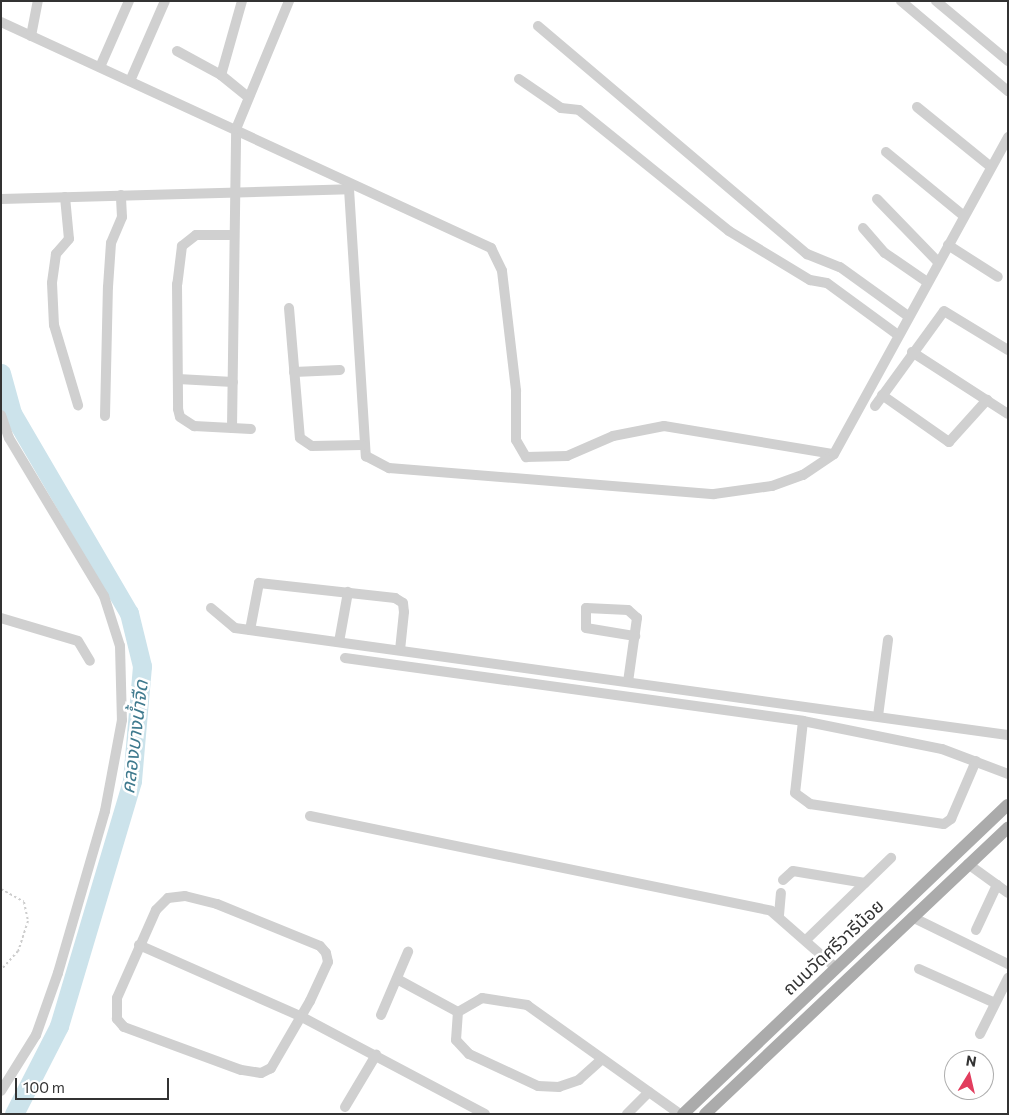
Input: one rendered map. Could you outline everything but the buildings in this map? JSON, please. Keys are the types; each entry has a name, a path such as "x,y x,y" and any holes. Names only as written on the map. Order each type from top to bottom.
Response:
{"main road":[{"name":"ถนนวัดศรีวารีน้อย","path":"682,1114 1008,805"},
{"name":"ถนนวัดศรีวารีน้อย","path":"705,1114 1008,827"}],"street":[{"path":"31,36 38,1"},
{"path":"100,67 130,1"},
{"path":"130,81 165,1"},
{"path":"221,75 242,1"},
{"path":"232,428 234,235 232,192 236,129 289,1"},
{"path":"901,1 1008,91"},
{"path":"936,1 1008,61"},
{"path":"1,22 236,129 351,185 480,240 499,258 514,375 516,440 526,456 567,456 613,436 664,426 834,454"},
{"path":"538,26 807,254 840,267 908,316"},
{"path":"178,51 221,75 248,97"},
{"path":"519,79 561,108 579,110 729,231 810,280 827,283 898,335"},
{"path":"917,107 991,167"},
{"path":"351,185 362,445 366,456 389,468 714,494 772,486 803,475 834,454 908,316 1008,137"},
{"path":"886,152 964,216"},
{"path":"1,199 232,192 351,185"},
{"path":"105,416 111,243 122,218 122,195"},
{"path":"65,197 69,239 56,254 52,283 54,324 78,405"},
{"path":"877,199 938,262"},
{"path":"863,228 885,253 927,282"},
{"path":"234,235 196,235 182,246 177,284 178,409 186,423 251,429"},
{"path":"948,245 998,277"},
{"path":"289,308 300,438 312,446 362,445"},
{"path":"875,406 940,314 948,311 1008,350"},
{"path":"912,352 1008,414"},
{"path":"294,372 340,370"},
{"path":"178,379 233,382"},
{"path":"882,395 949,442 987,400"},
{"path":"1,415 9,438 104,596 120,646 122,720 105,811 58,973 36,1035 1,1091"},
{"path":"250,630 259,583 395,598 402,603 400,650"},
{"path":"340,642 348,592"},
{"path":"211,608 226,624 250,630 1008,735"},
{"path":"628,682 635,636 634,613 586,608 586,628 635,636"},
{"path":"1,618 74,639 86,648 90,661"},
{"path":"878,716 888,640"},
{"path":"345,658 803,721 942,749 1008,774"},
{"path":"803,721 795,793 810,804 944,824 951,820 976,761"},
{"path":"310,816 780,915 836,968"},
{"path":"807,939 891,858"},
{"path":"968,864 1008,892"},
{"path":"783,880 792,871 866,883"},
{"path":"976,930 997,886"},
{"path":"780,915 781,893"},
{"path":"185,896 218,904 320,946 328,962 286,1049 271,1068 261,1073 124,1028 115,1013 117,998 139,946 156,910 168,898 185,896"},
{"path":"912,917 1008,964"},
{"path":"139,946 302,1017 485,1114"},
{"path":"381,1015 408,952"},
{"path":"919,969 995,1003"},
{"path":"980,1034 1008,978"},
{"path":"396,979 458,1012"},
{"path":"458,1012 482,998 515,1001 682,1114"},
{"path":"458,1012 456,1040 469,1054 538,1086 559,1087 579,1080 601,1060"},
{"path":"345,1107 376,1055"},
{"path":"627,1114 649,1092"}],"path":[{"path":"1,889 24,902 28,921 18,952 1,970"}],"waterway":[{"name":"คลองบางน้ำจืด","path":"1,373 12,413 129,613 142,666 132,781 59,1026 14,1114"}]}
